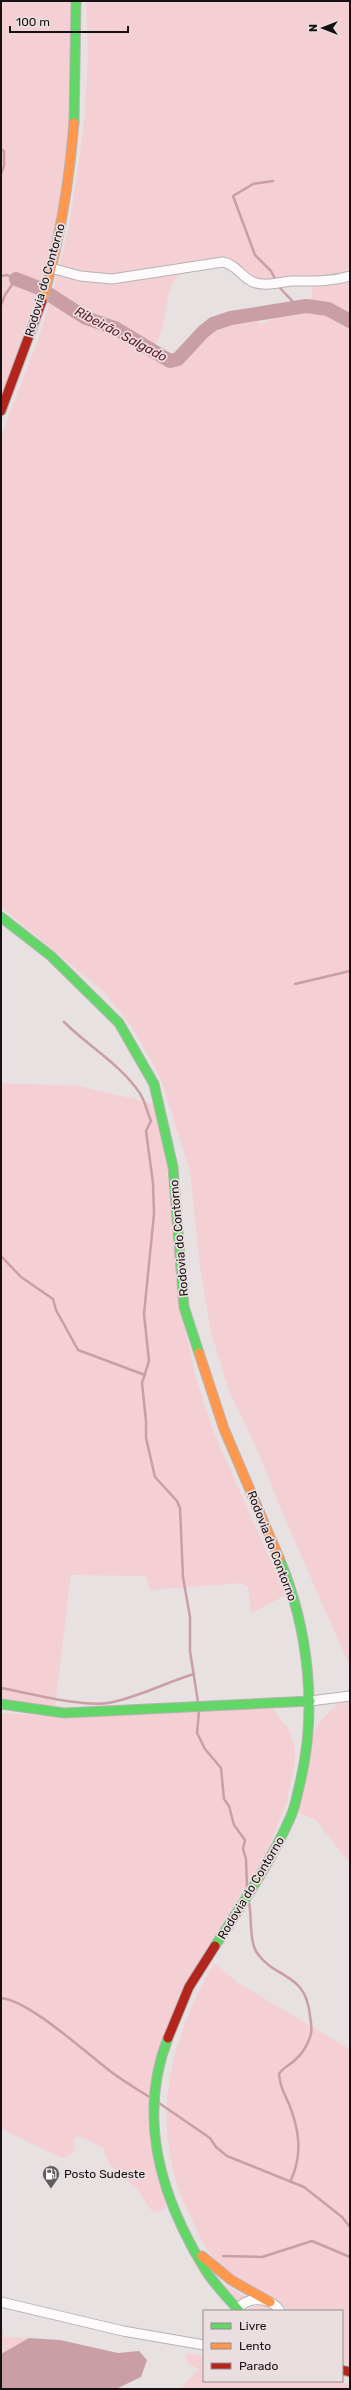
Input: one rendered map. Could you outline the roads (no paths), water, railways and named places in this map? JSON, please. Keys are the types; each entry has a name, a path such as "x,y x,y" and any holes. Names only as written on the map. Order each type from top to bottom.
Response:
{"main road":[{"name":"Rodovia do Contorno","path":"1,411 36,318 59,237 72,164 77,51 76,1"},
{"name":"Rodovia do Contorno","path":"1,917 51,956 119,1023 154,1084 173,1167 184,1307 224,1429 280,1561 295,1605 307,1670 310,1701 306,1760 292,1814 272,1857 189,1987 167,2040 155,2090 154,2116 159,2166 172,2208 191,2247 207,2272 237,2310"},
{"path":"1,1704 64,1713 310,1701"},
{"path":"191,2247 231,2280 270,2302"},
{"path":"191,2247 226,2310"}],"street":[{"path":"51,268 80,276 104,279 222,262 229,263 250,281 264,285 294,281 314,282 350,276"},
{"path":"338,279 350,268"},
{"path":"310,1701 350,1696"},
{"path":"237,2310 251,2300 270,2302 279,2310"},
{"path":"1,2302 123,2331 203,2345"}],"waterway":[{"name":"Ribeirão Salgado","path":"1,149 4,151 4,166 1,174"},
{"path":"273,181 253,184 233,196 255,255 271,271 276,281"},
{"path":"1,276 7,275 16,279 5,295 1,305"},
{"name":"Ribeirão Salgado","path":"16,279 39,288 86,318 115,328 170,361 178,359 203,332 213,324 231,318 306,306 328,309 350,321"},
{"path":"278,286 298,307"},
{"path":"295,984 350,971"},
{"path":"64,1022 113,1064 131,1082 143,1099 151,1121 146,1131 153,1183 154,1214 144,1314 149,1361 142,1383 146,1421 146,1438 155,1477 177,1501 180,1508 183,1577 190,1617 190,1651 198,1702"},
{"path":"1,1256 21,1277 53,1299 56,1310 78,1350 145,1375"},
{"path":"1,1688 73,1702 102,1704 134,1696 194,1674"},
{"path":"199,1711 197,1733 205,1749 221,1768 224,1799 229,1806 234,1825 245,1840 243,1849 246,1859 247,1887"},
{"path":"249,1902 254,1948 265,1962 289,1978 303,1991 311,2021 311,2035 304,2050 298,2058 279,2074 281,2086 289,2104 297,2132 297,2161 291,2180"},
{"path":"1,1998 13,2001 42,2017 115,2075 151,2098"},
{"path":"159,2103 210,2138 216,2147 227,2156 304,2187 342,2217 350,2227"},
{"path":"223,2256 262,2257 312,2241 350,2257"}],"place":[{"name":"Posto Sudeste","path":"51,2189"}]}
